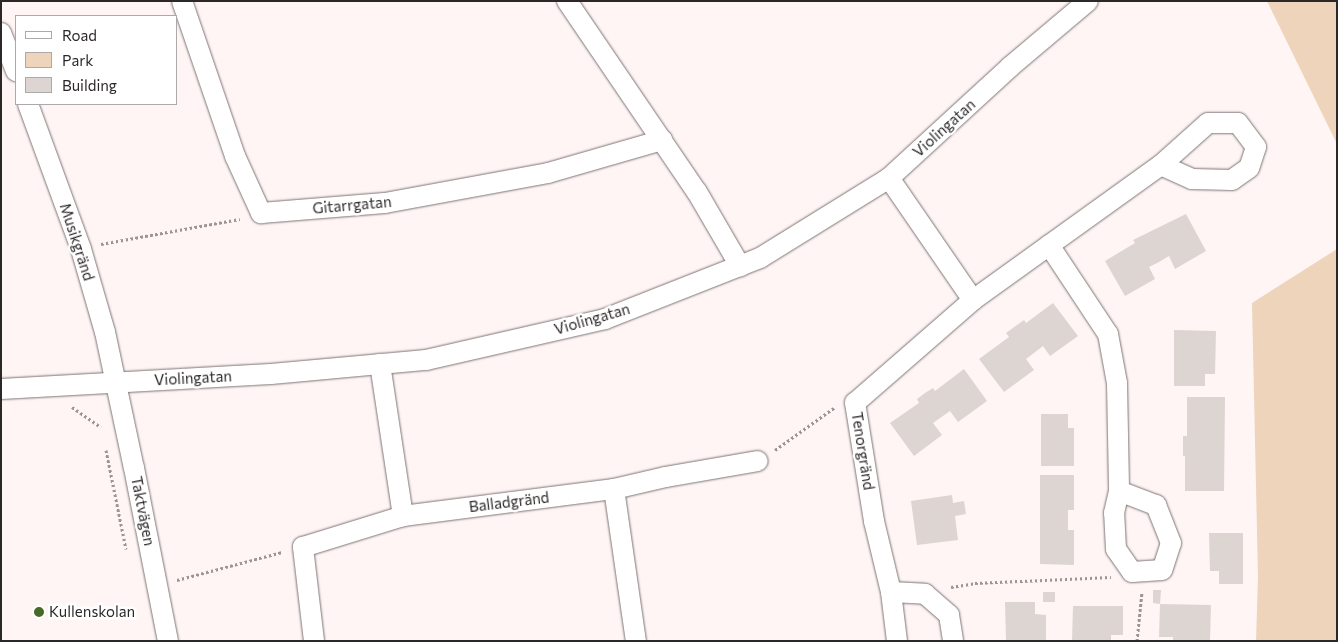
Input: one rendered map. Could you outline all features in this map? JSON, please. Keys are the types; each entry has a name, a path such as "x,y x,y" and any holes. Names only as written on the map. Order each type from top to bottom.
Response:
{"street":[{"path":"182,1 234,156 261,213"},
{"path":"567,1 697,192 740,266"},
{"name":"Violingatan","path":"1,389 271,374 426,360 605,319 760,258 889,178 1010,67 1088,1"},
{"path":"1,33 15,69"},
{"name":"Musikgränd","path":"28,105 81,249 105,332 116,382"},
{"name":"Gitarrgatan","path":"261,213 384,203 548,173 662,140"},
{"name":"Tenorgränd","path":"897,641 892,592 874,521 855,403 973,300 1161,165"},
{"path":"889,178 973,300"},
{"path":"1049,245 1108,334 1117,383 1119,491 1114,513 1116,550 1132,572 1162,570 1171,543 1156,504 1119,491"},
{"path":"380,364 403,516"},
{"name":"Taktvägen","path":"116,382 168,641"},
{"name":"Balladgränd","path":"303,547 403,516 614,489 666,477 758,461"},
{"path":"614,489 636,641"},
{"path":"303,547 314,641"},
{"path":"892,592 925,594 949,614 953,641"}],"path":[{"path":"81,249 149,234 236,220 261,213"},
{"path":"758,461 837,406 855,403"},
{"path":"157,585 303,547"},
{"path":"925,594 975,583 1106,578 1132,572 1140,586 1142,596 1137,641"}],"green space":[{"path":"1267,1 1337,1 1337,144"},
{"path":"1337,249 1337,641 1256,641 1258,577 1252,303"}],"building":[{"path":"1186,214 1206,251 1175,269 1169,256 1149,267 1155,279 1125,296 1105,261 1135,243 1133,240"},
{"path":"1053,303 1078,336 1050,356 1043,346 1026,359 1034,370 1004,392 979,359 1009,337 1006,333 1024,320 1026,323"},
{"path":"1174,330 1216,331 1215,374 1205,374 1205,386 1174,386"},
{"path":"964,369 987,401 958,422 950,411 933,423 942,435 914,456 890,423 919,403 917,399 925,393 933,388 935,391"},
{"path":"1187,397 1225,397 1224,491 1185,491 1183,436 1187,436"},
{"path":"1041,414 1068,414 1068,428 1074,428 1074,466 1041,466"},
{"path":"1040,475 1074,475 1074,510 1068,510 1068,530 1074,530 1074,565 1040,564"},
{"path":"952,495 953,503 964,501 966,514 955,516 958,540 917,545 911,501"},
{"path":"1209,533 1243,533 1243,584 1219,584 1219,571 1210,571"},
{"path":"1153,590 1161,590 1160,604 1153,603"},
{"path":"1043,592 1055,592 1055,602 1043,602"},
{"path":"1005,602 1035,602 1035,614 1046,615 1046,641 1006,641"},
{"path":"1160,604 1211,605 1210,641 1173,641 1173,637 1159,637"},
{"path":"1073,606 1123,606 1123,635 1111,635 1111,641 1072,641"}],"place":[{"name":"Kullenskolan","path":"39,612"}]}
